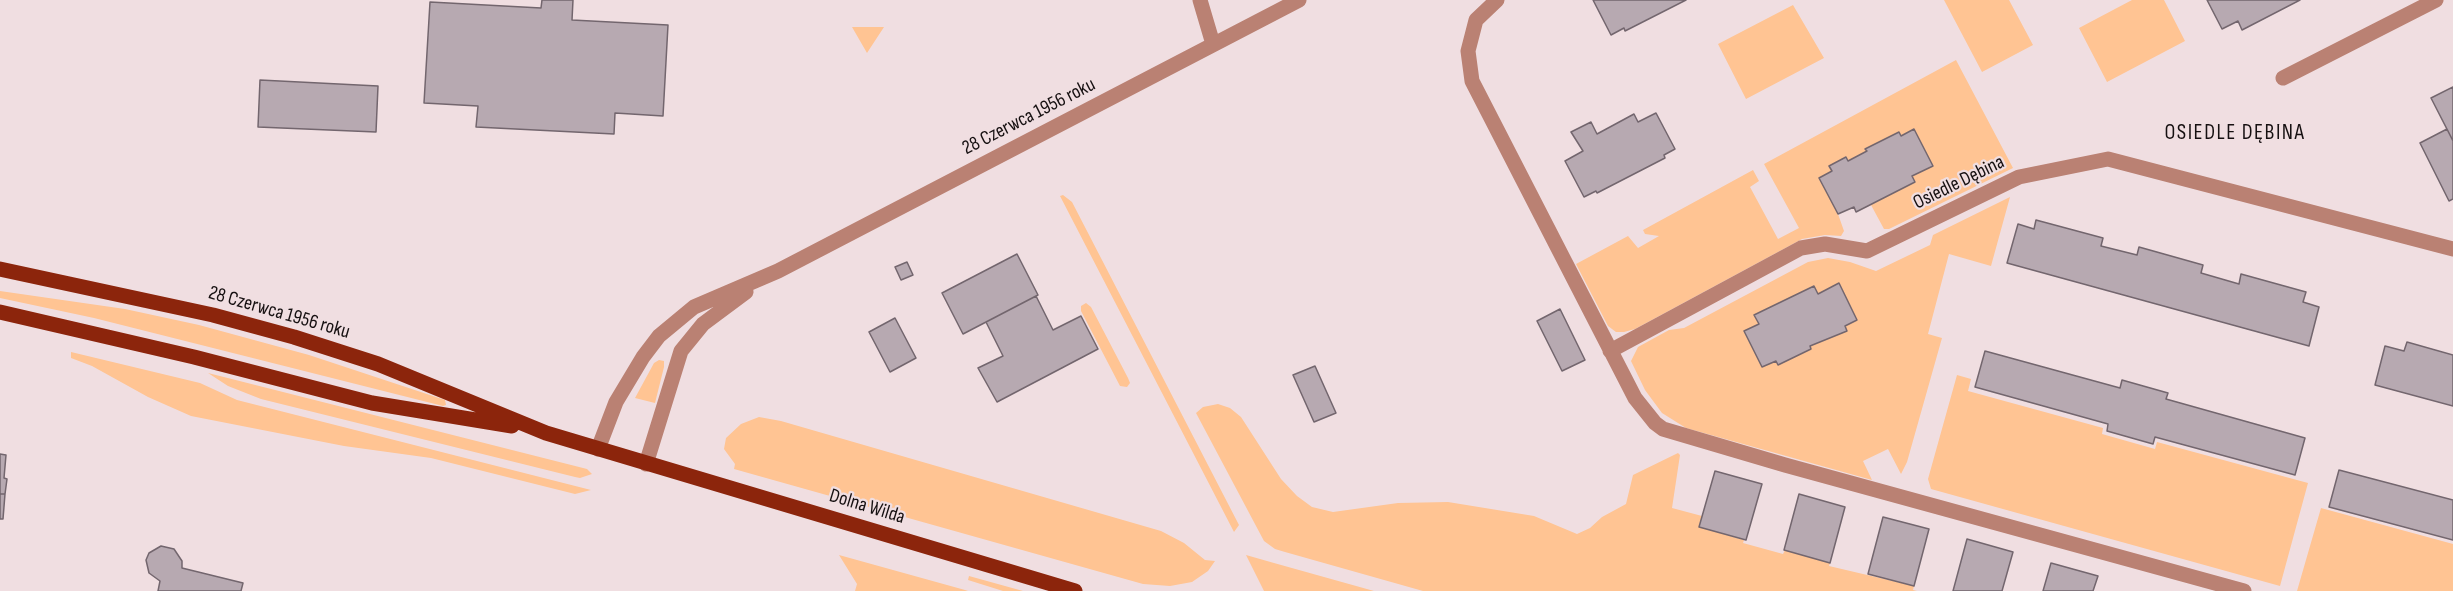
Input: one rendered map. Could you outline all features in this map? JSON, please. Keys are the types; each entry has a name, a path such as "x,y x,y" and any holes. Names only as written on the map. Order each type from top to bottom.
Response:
{"main road":[{"name":"28 Czerwca 1956 roku","path":"0,269 193,310 294,338 378,364 536,429 646,464"},
{"name":"28 Czerwca 1956 roku","path":"0,312 194,357 372,403 536,429"},
{"name":"Dolna Wilda","path":"646,464 1075,591"}],"street":[{"path":"1200,0 1213,44"},
{"name":"28 Czerwca 1956 roku","path":"598,449 616,402 643,357 659,336 680,317 700,304 778,271 1299,0"},
{"path":"1497,0 1476,20 1468,51 1472,81 1635,398 1654,423 1663,429 1817,474 2244,591"},
{"path":"2283,78 2436,0"},
{"name":"Osiedle Dębina","path":"1610,351 1801,248 1825,244 1849,246 1868,251 2019,177 2108,159 2453,249"},
{"name":"28 Czerwca 1956 roku","path":"646,464 675,366 684,346 698,329 722,308 778,271"}],"shaded area":[{"path":"1944,0 2009,0 2033,45 1982,72"},
{"path":"2132,0 2164,0 2185,41 2107,82 2079,28"},
{"path":"1793,5 1824,58 1746,99 1718,44"},
{"path":"852,27 884,27 867,53"},
{"path":"1956,60 2013,168 1889,229 1884,229 1871,205 1856,212 1853,207 1838,214 1844,231 1841,236 1825,235 1802,239 1635,329 1616,332 1608,326 1576,264 1628,236 1638,248 1659,236 1645,234 1643,230 1753,170 1759,181 1750,187 1778,239 1799,228 1764,164"},
{"path":"1063,195 1072,202 1239,525 1234,532 1060,196"},
{"path":"2010,197 1991,266 1949,254 1928,334 1942,338 1907,462 1901,474 1888,449 1863,461 1872,480 1686,428 1662,413 1645,390 1631,361 1638,347 1669,330 1684,328 1808,262 1828,258 1850,262 1876,271 1930,245 1933,235"},
{"path":"0,291 125,309 199,325 309,355 445,400 446,405 94,318 0,298"},
{"path":"1086,303 1091,307 1128,378 1130,383 1127,387 1120,386 1081,311 1081,306"},
{"path":"71,352 200,383 237,400 591,490 575,494 431,458 344,446 191,416 148,397 92,366 71,358"},
{"path":"659,360 664,361 664,367 655,403 635,398 654,363"},
{"path":"208,373 587,469 592,474 580,478 575,477 261,399 228,386"},
{"path":"1957,375 1971,379 1968,391 2103,428 2102,434 2155,449 2157,442 2308,483 2280,586 1931,489 1928,479"},
{"path":"1218,404 1230,408 1241,417 1281,479 1297,496 1312,507 1333,512 1398,503 1448,502 1534,516 1577,534 1626,504 1633,475 1678,453 1680,455 1672,508 1702,516 1700,527 1744,540 1743,543 1783,554 1785,550 1830,563 1829,566 1914,586 1913,590 1917,591 1423,591 1275,549 1264,541 1196,413 1203,407"},
{"path":"759,417 781,421 1161,531 1184,543 1205,560 1215,561 1208,571 1192,582 1170,586 1143,584 734,469 735,464 724,449 726,438 741,424"},
{"path":"2321,508 2453,544 2453,591 2297,591"},
{"path":"839,555 968,591 855,591 857,584"},
{"path":"1246,555 1274,563 1374,591 1264,591"},
{"path":"969,576 1023,591 1003,591 968,580"}],"building":[{"path":"542,0 573,0 572,20 668,25 663,116 615,113 614,134 476,127 478,106 424,103 430,2 541,8"},
{"path":"1593,0 1686,0 1625,31 1624,28 1611,35"},
{"path":"2207,0 2300,0 2242,30 2238,21 2222,29"},
{"path":"260,80 378,86 376,132 258,127"},
{"path":"2453,87 2453,141 2431,98"},
{"path":"1656,113 1675,149 1664,155 1665,158 1597,193 1596,191 1584,197 1565,161 1583,151 1571,132 1591,122 1597,134 1634,114 1638,122"},
{"path":"1914,129 1933,166 1912,176 1915,182 1856,212 1854,207 1838,214 1819,178 1832,171 1829,166 1846,157 1848,161 1867,151 1865,149 1899,132 1901,136"},
{"path":"2447,129 2453,141 2453,199 2449,201 2420,143"},
{"path":"2036,220 2103,238 2101,246 2137,255 2139,247 2203,265 2201,273 2239,284 2241,274 2306,292 2303,302 2319,307 2309,346 2007,263 2018,224 2034,229"},
{"path":"1017,254 1038,295 963,334 942,293"},
{"path":"907,262 913,275 901,280 895,267"},
{"path":"1839,283 1857,320 1845,326 1847,331 1810,346 1811,349 1778,365 1776,361 1762,367 1744,331 1759,324 1754,315 1814,286 1818,294"},
{"path":"1036,296 1053,330 1081,316 1098,349 997,402 978,368 1003,356 986,322"},
{"path":"1560,309 1585,360 1562,371 1537,321"},
{"path":"895,318 916,358 890,372 869,332"},
{"path":"2407,342 2453,355 2453,406 2375,385 2385,346 2404,351"},
{"path":"1985,351 2120,388 2122,380 2168,393 2166,399 2305,438 2295,475 2155,437 2153,444 2107,431 2108,424 1975,387"},
{"path":"1315,366 1336,413 1314,422 1293,375"},
{"path":"0,454 6,455 5,494 0,494"},
{"path":"2339,470 2453,500 2453,540 2329,507"},
{"path":"1715,471 1762,484 1746,540 1699,527"},
{"path":"0,494 5,494 3,519 0,519"},
{"path":"1799,494 1845,507 1830,563 1784,550"},
{"path":"1883,517 1929,529 1914,586 1868,574"},
{"path":"1967,539 2013,552 2002,591 1953,591"},
{"path":"161,546 174,549 182,561 182,568 243,583 241,591 158,591 160,581 149,573 146,560 149,553"},
{"path":"2051,563 2098,576 2093,591 2043,591"}],"district":[{"name":"OSIEDLE DĘBINA","path":"2235,133"}]}
